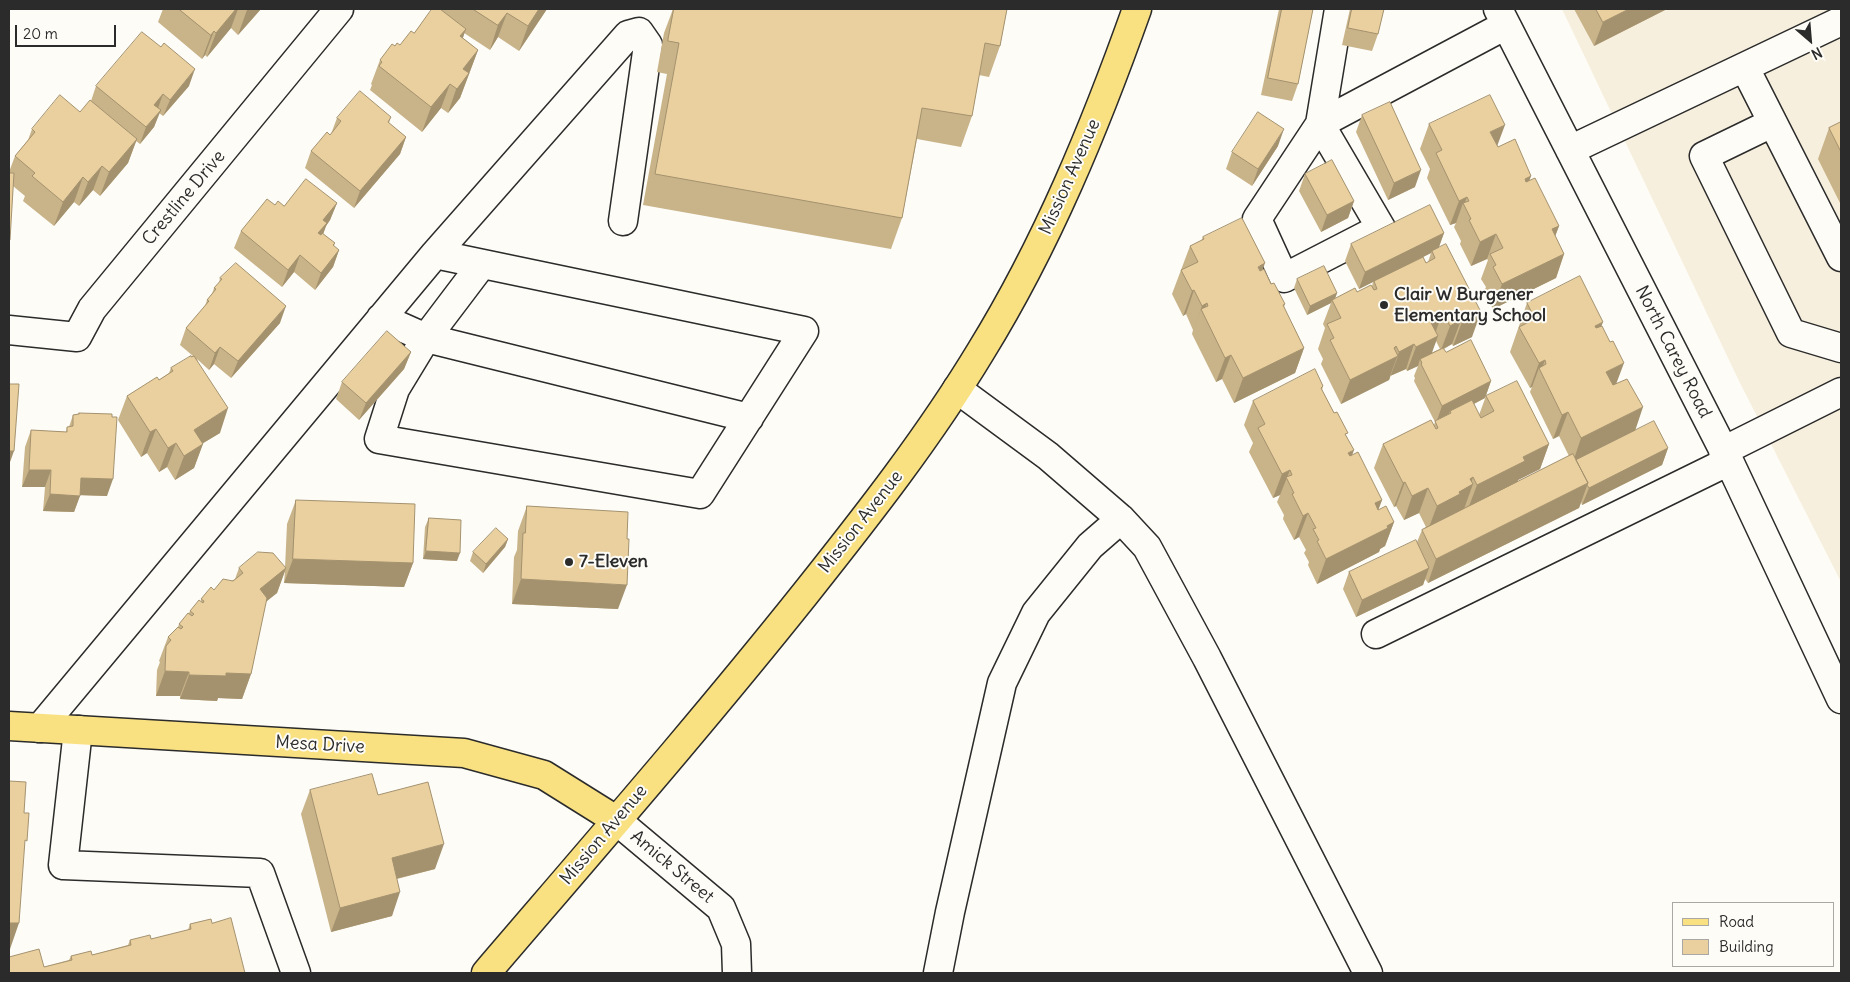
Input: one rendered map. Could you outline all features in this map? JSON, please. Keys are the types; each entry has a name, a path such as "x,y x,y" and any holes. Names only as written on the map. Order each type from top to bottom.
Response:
{"main road":[{"name":"Mission Avenue","path":"486,973 765,644 898,475 957,389 1021,282 1054,214 1087,143 1138,9"},
{"name":"Mesa Drive","path":"9,726 464,753 544,775 616,820"}],"street":[{"name":"Crestline Drive","path":"9,330 77,337 92,309 339,9"},
{"path":"1320,124 1381,228 1284,278 1257,219 1320,124 1339,9"},
{"path":"1320,124 1502,17"},
{"name":"North Carey Road","path":"1502,17 1726,456 1841,699"},
{"path":"1570,150 1841,21"},
{"path":"40,728 435,254 628,34 639,32 648,45 623,221"},
{"path":"1744,68 1841,257"},
{"path":"1772,123 1704,156 1791,333 1841,348"},
{"path":"435,254 804,330 700,494 379,439 395,389 426,338 482,264"},
{"path":"381,318 426,338 749,418"},
{"path":"957,389 1048,456 1121,518 1147,547 1207,658 1368,973"},
{"path":"1376,634 1726,456 1841,392"},
{"path":"938,973 1002,683 1036,613 1090,546 1121,518"},
{"path":"78,730 63,864 260,872 296,973"},
{"name":"Amick Street","path":"616,820 721,908 736,944 737,973"}],"shaded area":[{"path":"1562,9 1841,9 1841,582 1739,381"}],"building":[{"path":"179,9 236,9 216,33 214,31 211,35"},
{"path":"432,9 440,9 466,29 460,36 478,50 463,69 469,73 457,89 450,84 431,107 379,66 382,62 380,60 392,44 395,46 397,43 400,45 411,31 414,33"},
{"path":"473,9 539,9 528,26 507,13 498,25"},
{"path":"674,9 1007,9 1000,46 985,43 972,116 922,108 902,218 655,174 679,43 668,41"},
{"path":"1282,9 1313,9 1298,84 1268,78"},
{"path":"1352,9 1384,9 1378,34 1348,28"},
{"path":"1596,9 1629,9 1603,22"},
{"path":"142,32 161,47 164,43 195,69 170,100 163,94 154,105 161,110 146,127 96,86"},
{"path":"360,91 391,117 388,122 406,137 360,191 311,151 327,132 330,135 341,121 337,118"},
{"path":"60,95 80,112 90,100 137,139 109,172 102,166 88,182 83,177 63,202 32,176 35,173 15,156 35,132 32,129"},
{"path":"1490,95 1505,125 1490,132 1498,147 1515,139 1531,176 1525,179 1526,182 1535,178 1559,226 1552,229 1564,254 1502,284 1493,267 1496,265 1490,254 1503,248 1496,234 1480,242 1463,203 1469,201 1467,197 1459,201 1436,153 1442,150 1429,124"},
{"path":"1390,102 1421,170 1394,183 1362,115"},
{"path":"1258,112 1284,129 1258,169 1232,152"},
{"path":"1841,122 1841,152 1829,128"},
{"path":"1332,160 1354,201 1327,215 1305,174"},
{"path":"9,173 14,173 10,240 9,240"},
{"path":"306,179 337,203 323,220 327,223 318,233 321,235 322,233 335,243 333,245 339,250 321,273 300,255 288,270 241,231 267,199 275,205 278,201 284,206"},
{"path":"1430,205 1444,233 1365,272 1351,244"},
{"path":"1242,218 1265,263 1258,267 1260,271 1264,269 1271,284 1274,283 1304,348 1243,378 1231,355 1225,358 1201,309 1208,306 1207,303 1202,306 1181,270 1198,262 1190,246 1204,239 1203,237"},
{"path":"1446,244 1481,312 1450,326 1443,312 1429,319 1438,336 1416,347 1414,344 1399,352 1396,346 1394,348 1398,356 1350,380 1330,340 1334,338 1327,324 1341,318 1332,300 1355,288 1357,292 1371,285 1374,290 1377,289 1374,281 1423,257 1426,263 1435,258 1432,251"},
{"path":"236,263 286,306 238,361 220,347 215,353 186,328 209,301 207,300 216,289 214,288 222,279 220,278"},
{"path":"1324,266 1337,293 1310,306 1297,279"},
{"path":"1580,276 1603,322 1595,326 1596,328 1602,326 1610,342 1613,341 1624,363 1606,372 1613,385 1627,379 1643,407 1581,438 1568,412 1562,415 1539,368 1546,364 1545,360 1539,363 1519,327 1535,319 1527,303"},
{"path":"387,331 411,352 366,403 342,382"},
{"path":"1471,340 1491,381 1442,406 1420,359 1443,348 1446,352"},
{"path":"194,356 228,408 194,430 203,444 184,456 176,443 168,448 156,429 150,432 127,396 157,377 159,380 173,371 171,368"},
{"path":"1315,369 1323,386 1321,388 1334,413 1337,412 1348,433 1345,434 1354,450 1348,453 1350,456 1358,452 1382,500 1375,503 1378,510 1386,506 1394,522 1387,526 1388,528 1326,559 1313,529 1316,528 1308,513 1303,516 1292,494 1294,493 1286,477 1292,475 1290,470 1282,474 1258,428 1265,424 1253,401"},
{"path":"1517,381 1549,444 1523,457 1525,461 1477,485 1473,477 1470,479 1473,484 1459,492 1460,494 1437,506 1428,488 1412,496 1405,482 1403,483 1383,444 1431,420 1436,429 1438,428 1435,421 1472,400 1481,418 1494,411 1486,396"},
{"path":"9,384 19,384 14,451 9,451"},
{"path":"79,413 112,414 112,417 117,417 113,479 81,478 80,496 50,494 51,470 29,470 31,430 67,432 67,427 73,426 73,415"},
{"path":"1654,421 1668,448 1589,488 1576,460"},
{"path":"1573,454 1588,483 1436,559 1422,530"},
{"path":"296,500 415,504 413,563 293,559"},
{"path":"527,506 628,512 627,585 521,579 523,533 525,533"},
{"path":"429,518 461,520 460,553 426,551"},
{"path":"496,528 508,539 486,564 473,552"},
{"path":"1416,540 1429,568 1362,600 1349,572"},
{"path":"258,552 273,553 286,568 260,589 267,598 251,674 226,673 226,676 189,675 189,672 165,671 166,646 171,640 168,637 178,627 181,629 183,627 179,624 188,613 192,616 194,614 190,611 199,600 203,603 204,601 201,599 211,587 214,590 223,579 233,581 243,573 239,568"},
{"path":"372,774 378,795 428,782 444,844 392,858 400,892 340,908 310,790"},
{"path":"9,781 26,782 24,813 29,813 27,841 25,840 19,923 9,923"},
{"path":"231,918 245,973 9,973 9,957 39,949 44,967 72,960 71,956 91,951 92,955 131,945 130,940 150,935 151,939 191,929 190,924 211,919 212,923"}],"place":[{"name":"Clair W Burgener Elementary School","path":"1384,305"},
{"name":"7-Eleven","path":"569,562"}]}
